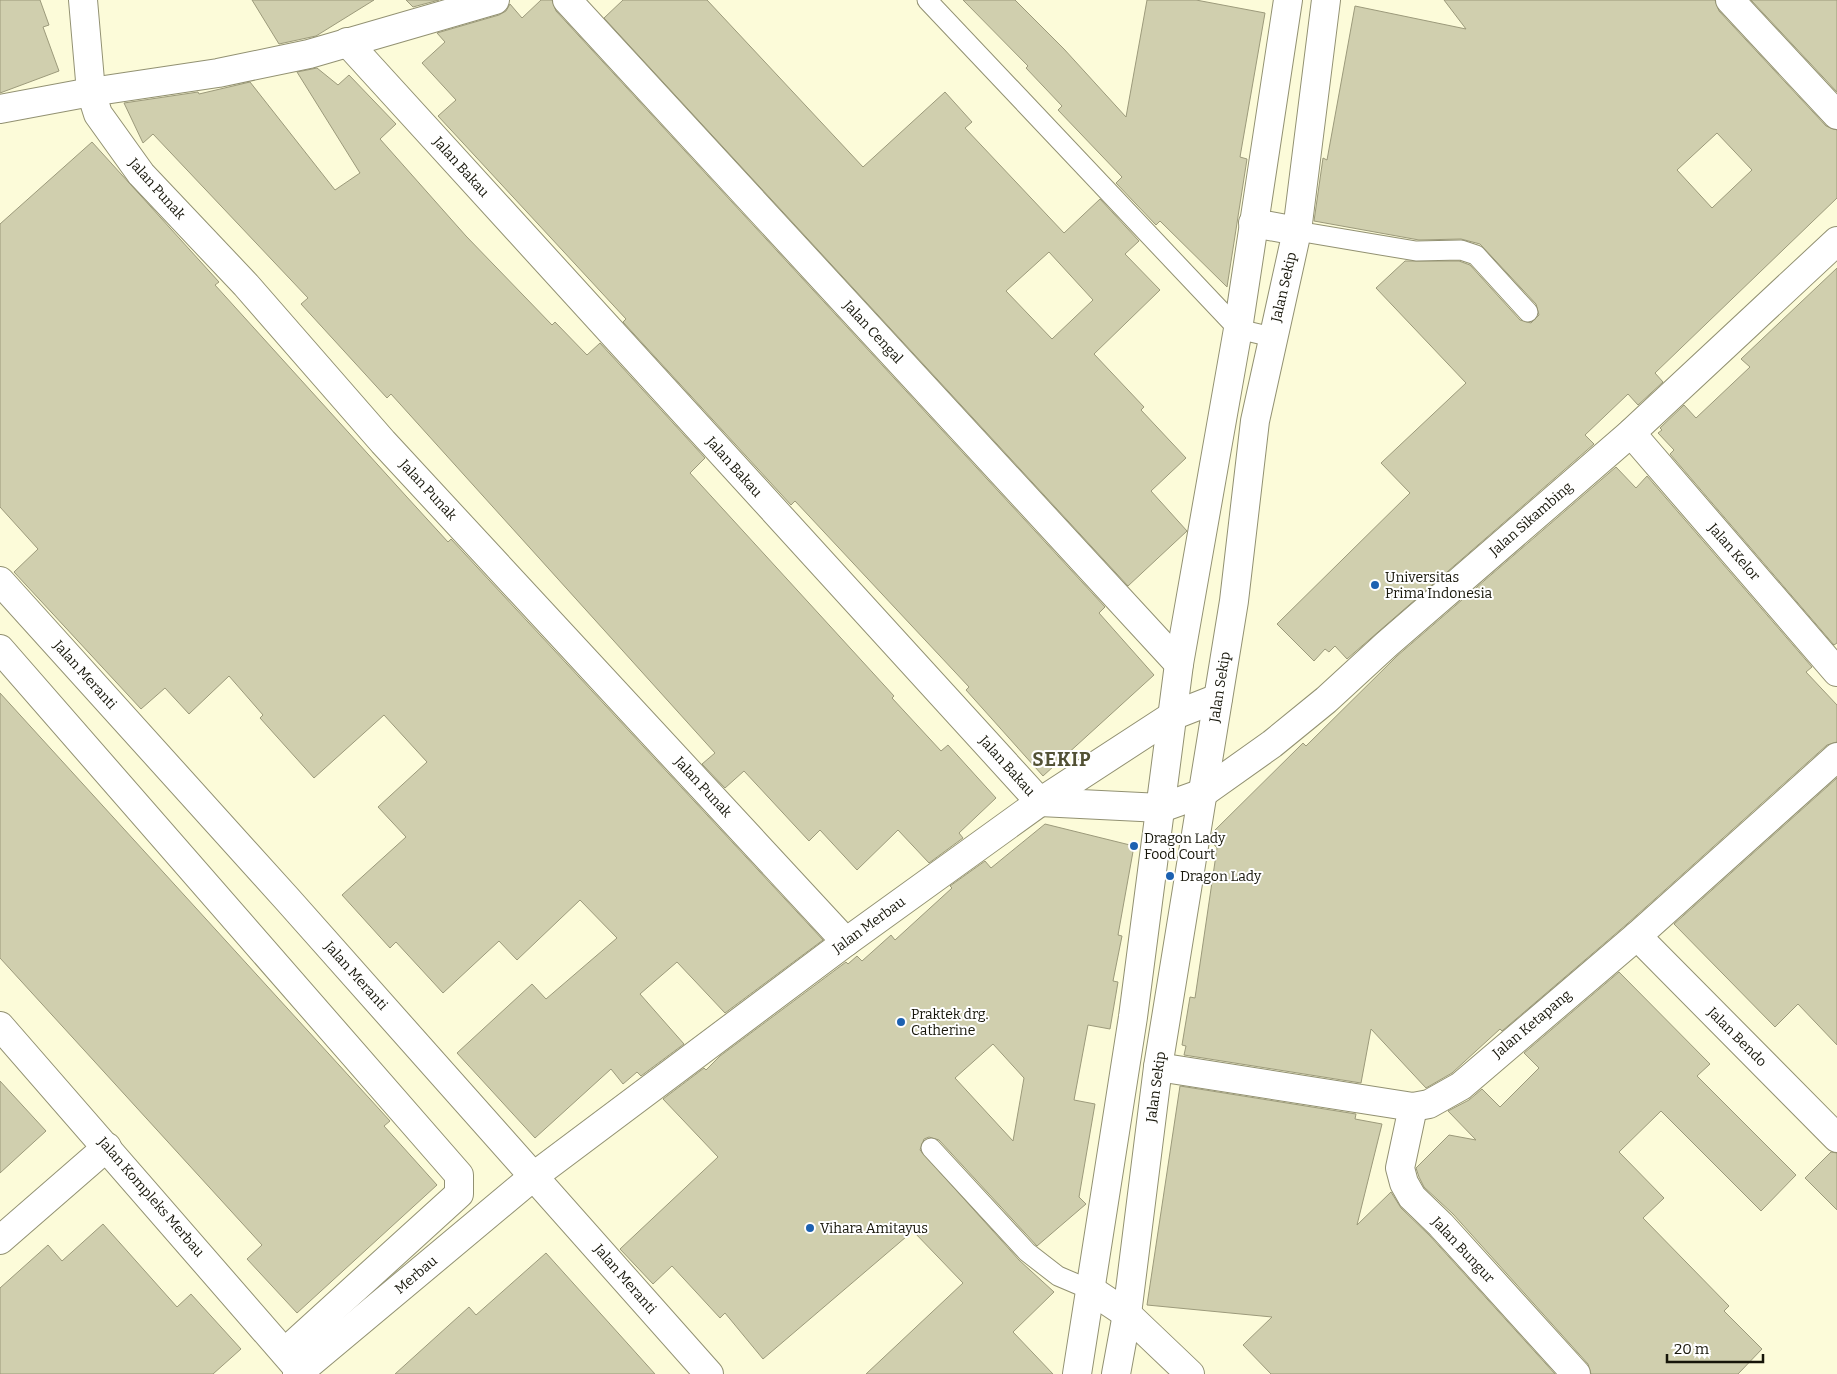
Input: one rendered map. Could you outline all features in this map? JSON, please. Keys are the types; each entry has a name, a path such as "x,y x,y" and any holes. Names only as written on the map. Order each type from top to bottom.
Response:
{"street":[{"name":"Jalan Punak","path":"83,0 91,92 98,114 141,174 246,285 383,442 846,942"},
{"path":"0,109 91,92 218,73 309,54 495,0"},
{"name":"Jalan Cengal","path":"567,0 1179,664"},
{"path":"1077,1374 1133,1017 1179,664 1238,329 1288,0"},
{"name":"Jalan Sekip","path":"1116,1374 1127,1314 1158,1067 1234,601 1255,421 1272,337 1297,231 1326,0"},
{"path":"1730,0 1837,115"},
{"name":"Jalan Bakau","path":"347,42 1040,802 1161,808"},
{"path":"1253,222 1297,231"},
{"name":"Jalan Sikambing","path":"1161,808 1202,793 1272,744 1326,700 1387,644 1631,433 1837,241"},
{"name":"Jalan Kelor","path":"1631,433 1837,672"},
{"name":"Jalan Meranti","path":"0,581 534,1176 709,1374"},
{"path":"0,649 459,1175 459,1194 294,1366"},
{"name":"Jalan Merbau","path":"534,1176 846,942 1040,802 1172,716 1218,698"},
{"name":"Jalan Ketapang","path":"1158,1067 1413,1107 1429,1104 1461,1086 1637,936 1837,757"},
{"name":"Jalan Bendo","path":"1637,936 1837,1137"},
{"name":"Jalan Kompleks Merbau","path":"0,1026 107,1146 294,1366"},
{"name":"Jalan Bungur","path":"1413,1107 1400,1168 1404,1183 1412,1197 1441,1224 1576,1374"},
{"path":"0,1240 107,1146"},
{"name":"Merbau","path":"294,1366 534,1176"},
{"path":"1091,1290 1127,1314 1190,1374"}],"lane":[{"path":"927,0 1238,329 1272,337"},
{"path":"1297,231 1416,251 1461,250 1476,255 1528,312"},
{"path":"931,1148 1027,1252 1058,1276 1091,1290"}],"building":[{"path":"0,0 40,0 49,25 43,27 59,71 0,93"},
{"path":"252,0 374,0 316,36 279,44"},
{"path":"406,0 439,0 413,7"},
{"path":"541,0 552,0 556,11 1105,607 1099,613 1154,675 1043,776 966,690 969,687 795,501 791,505 623,322 626,319 438,116 456,100 422,63 445,42 437,33 499,15 506,11 510,4 522,18"},
{"path":"623,0 707,0 863,167 945,92 972,122 965,128 1064,233 1100,199 1139,241 1125,254 1160,290 1094,354 1144,407 1141,410 1186,458 1151,491 1187,531 1128,586 604,18","holes":["1049,252 1093,300 1052,339 1006,291"]},
{"path":"963,0 1015,0 1064,49 1126,117 1147,0 1196,0 1265,13 1240,157 1247,159 1227,287 1160,221 1156,225 1116,183 1122,177 1058,110 1062,106 1026,68 1028,66"},
{"path":"1444,0 1715,0 1719,11 1826,126 1837,130 1837,198 1655,373 1663,382 1638,405 1628,394 1585,435 1594,444 1347,659 1335,646 1329,652 1325,649 1314,661 1277,624 1410,493 1381,463 1466,383 1376,288 1405,261 1459,261 1470,265 1520,320 1531,323 1539,315 1536,304 1480,244 1461,239 1419,240 1314,221 1323,158 1327,160 1355,6 1466,29","holes":["1717,133 1752,170 1712,208 1677,170"]},
{"path":"1751,0 1837,0 1837,92"},
{"path":"317,68 338,85 349,75 396,124 380,139 466,236 552,325 555,322 587,355 600,343 705,458 690,473 894,696 892,698 941,751 948,745 996,798 959,833 963,838 929,863 898,830 857,870 820,830 809,841 744,771 725,788 702,764 715,753 391,394 387,398 301,304 308,298 153,134 143,143 124,103 198,92 199,94 250,82 335,190 360,173 297,72"},
{"path":"92,142 219,282 215,285 448,542 451,539 823,940 725,1013 677,962 640,994 684,1044 641,1076 637,1072 623,1084 611,1069 535,1138 457,1053 532,984 546,999 617,938 580,900 517,960 499,941 443,993 396,942 390,948 342,895 406,837 378,807 427,762 384,715 314,778 260,718 263,715 229,676 189,714 165,688 141,709 14,572 38,549 0,507 0,224"},
{"path":"1837,268 1837,643 1834,645 1670,454 1674,450 1658,433 1662,430 1660,428 1684,405 1696,418 1750,367 1741,359"},
{"path":"1616,467 1636,488 1647,476 1812,667 1806,672 1837,705 1837,742 1827,745 1627,924 1502,1031 1500,1029 1452,1073 1426,1088 1371,1029 1361,1083 1184,1055 1186,1046 1182,1045 1190,997 1195,998 1217,848 1211,841 1212,833 1303,743 1306,746 1397,656"},
{"path":"0,693 390,1121 384,1126 437,1185 297,1313 247,1259 262,1245 0,958"},
{"path":"1837,778 1837,1045 1798,1004 1775,1027 1674,924"},
{"path":"1045,824 1134,846 1118,935 1122,936 1113,981 1118,982 1110,1029 1088,1025 1074,1100 1095,1104 1079,1197 1086,1204 1037,1246 939,1140 929,1137 924,1139 920,1150 1019,1260 1054,1292 1013,1332 1053,1374 866,1374 963,1283 913,1231 763,1359 725,1313 720,1318 672,1266 653,1284 620,1249 718,1157 663,1099 704,1068 706,1070 720,1056 846,962 848,964 857,956 862,961 891,935 895,940 952,888 950,886 985,861 991,868","holes":["993,1044 1024,1078 1013,1141 955,1078"]},
{"path":"1619,972 1710,1064 1697,1076 1796,1175 1761,1211 1661,1111 1619,1152 1664,1198 1643,1218 1729,1306 1724,1311 1762,1349 1738,1374 1591,1374 1588,1364 1453,1214 1424,1187 1416,1168 1449,1135 1476,1140 1448,1111 1469,1100 1482,1089 1500,1107 1539,1068 1524,1053"},
{"path":"0,1081 46,1131 0,1173"},
{"path":"1180,1086 1356,1114 1355,1119 1382,1124 1357,1225 1391,1192 1401,1208 1430,1236 1555,1374 1271,1374 1243,1345 1272,1317 1147,1305"},
{"path":"1831,1152 1837,1153 1837,1210 1805,1178"},
{"path":"103,1224 177,1307 191,1294 241,1349 213,1374 0,1374 0,1288 48,1245 62,1261"},
{"path":"546,1253 655,1374 395,1374 469,1307 476,1315"}],"place":[{"name":"Universitas Prima Indonesia","path":"1375,585"},
{"name":"Dragon Lady Food Court","path":"1134,846"},
{"name":"Dragon Lady","path":"1170,876"},
{"name":"Praktek drg. Catherine","path":"901,1022"},
{"name":"Vihara Amitayus","path":"810,1228"}],"district":[{"name":"SEKIP","path":"1062,759"}]}
